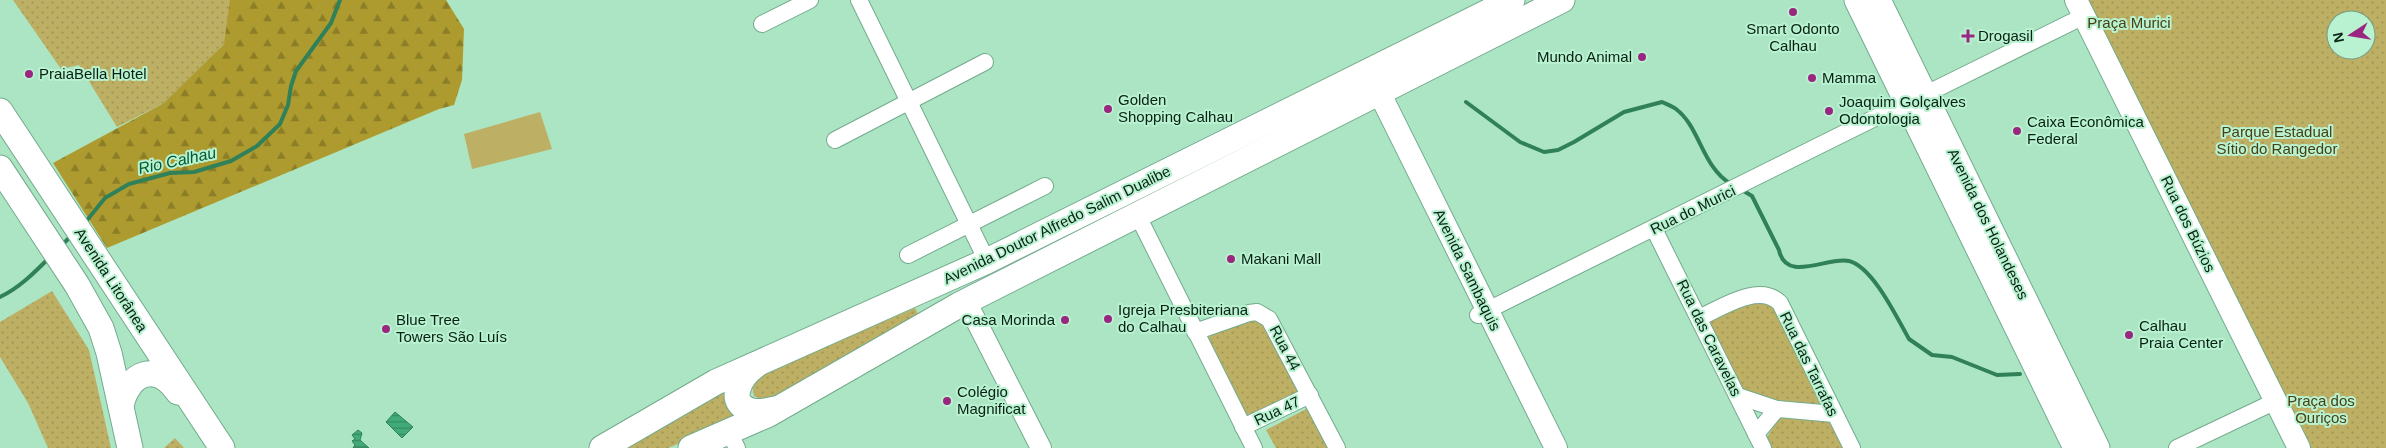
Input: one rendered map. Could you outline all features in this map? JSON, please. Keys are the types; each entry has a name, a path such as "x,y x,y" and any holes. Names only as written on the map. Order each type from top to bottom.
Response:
{"main road":[{"path":"1513,12 1526,14 1528,0"},
{"name":"Avenida Doutor Alfredo Salim Dualibe","path":"602,448 698,392 759,363 987,261 1513,12 1562,0"},
{"name":"Avenida dos Holandeses","path":"1857,0 1916,99 2097,448"},
{"name":"Avenida dos Holandeses","path":"1878,0 1916,99 2076,448"},
{"name":"Rua dos Búzios","path":"2080,8 2298,448"},
{"name":"Avenida Doutor Alfredo Salim Dualibe","path":"691,448 733,440 777,408 963,303 1374,94 1513,12"},
{"name":"Avenida Sambaquis","path":"1374,94 1482,312 1544,448"},
{"name":"Avenida Litorânea","path":"0,111 222,448"},
{"path":"0,168 77,286 106,340 130,448"},
{"name":"Avenida Sambaquis","path":"1482,312 1556,448"},
{"path":"759,363 746,372 740,381 737,388 739,399 745,408 751,410 777,408"},
{"path":"121,406 124,394 133,380 147,374 162,376 171,382 215,448"}],"street":[{"path":"762,24 810,0"},
{"path":"859,0 987,261"},
{"name":"Rua do Murici","path":"1482,312 1916,99 2080,8"},
{"path":"835,140 985,62"},
{"path":"908,255 1045,186"},
{"path":"1137,214 1254,448"},
{"name":"Rua das Caravelas","path":"1654,229 1760,441"},
{"name":"Rua das Tarrafas","path":"1699,318 1740,299 1767,296 1775,299 1780,304 1852,448"},
{"path":"963,303 1029,448"},
{"path":"963,303 1040,448"},
{"name":"Rua 44","path":"1195,332 1249,313 1257,312 1269,319 1337,448"},
{"name":"Rua 47","path":"1243,427 1310,395"},
{"path":"1738,396 1777,409 1834,414"},
{"path":"2177,448 2276,401"},
{"path":"1760,441 1777,409"}],"green space":[{"path":"13,0 231,0 225,43 166,102 117,127 79,65 61,69"},
{"path":"230,0 446,0 464,29 462,80 454,105 439,109 107,248 53,163 164,103 224,44"},
{"name":"Parque Estadual Sítio do Rangedor","path":"2086,0 2386,0 2386,448 2309,448"},
{"path":"540,112 552,149 472,169 464,134"},
{"path":"52,291 89,350 111,448 48,448 28,403 0,357 0,322"},
{"path":"1764,302 1773,305 1820,404 1772,400 1741,388 1708,321 1740,306"},
{"path":"915,308 918,314 772,398 764,400 754,396 752,386 759,376"},
{"path":"1257,317 1266,323 1301,392 1246,416 1208,342 1211,332"},
{"path":"726,392 741,418 668,448 622,448 686,408"},
{"path":"1308,408 1329,448 1276,448 1266,430"},
{"path":"1779,418 1830,419 1845,448 1772,448 1767,437"},
{"path":"175,438 184,448 164,448"}],"shaded area":[{"path":"395,412 413,427 402,438 386,422"},
{"path":"358,430 362,433 360,440 369,448 353,448 355,445 352,441 355,439 352,435"}],"waterway":[{"name":"Rio Calhau","path":"84,224 105,198 129,184 170,173 194,172 231,161 257,146 280,124 288,105 296,71 331,23 340,0"},
{"path":"1466,102 1520,142 1544,152 1558,150 1624,112 1662,102 1674,108 1684,117 1714,168 1721,177 1731,184"},
{"path":"1742,190 1752,196 1783,260 1790,265 1799,267 1840,260 1858,265 1884,294 1909,339 1932,355 1952,357 1997,375 2020,374"},
{"name":"Rio Calhau","path":"61,246 72,235"},
{"name":"Rio Calhau","path":"0,297 20,285 49,258"}],"place":[{"name":"Smart Odonto Calhau","path":"1793,12"},
{"name":"Drogasil","path":"1968,36"},
{"name":"Mundo Animal","path":"1642,57"},
{"name":"PraiaBella Hotel","path":"29,74"},
{"name":"Mamma","path":"1812,78"},
{"name":"Golden Shopping Calhau","path":"1108,109"},
{"name":"Joaquim Golçalves Odontologia","path":"1829,111"},
{"name":"Caixa Econômica Federal","path":"2017,131"},
{"name":"Makani Mall","path":"1231,259"},
{"name":"Igreja Presbiteriana do Calhau","path":"1108,319"},
{"name":"Casa Morinda","path":"1065,320"},
{"name":"Blue Tree Towers São Luís","path":"386,329"},
{"name":"Calhau Praia Center","path":"2129,335"},
{"name":"Colégio Magnificat","path":"947,401"}],"park label":[{"name":"Praça Murici","path":"2129,23"},
{"name":"Praça dos Ouriços","path":"2321,410"}]}
